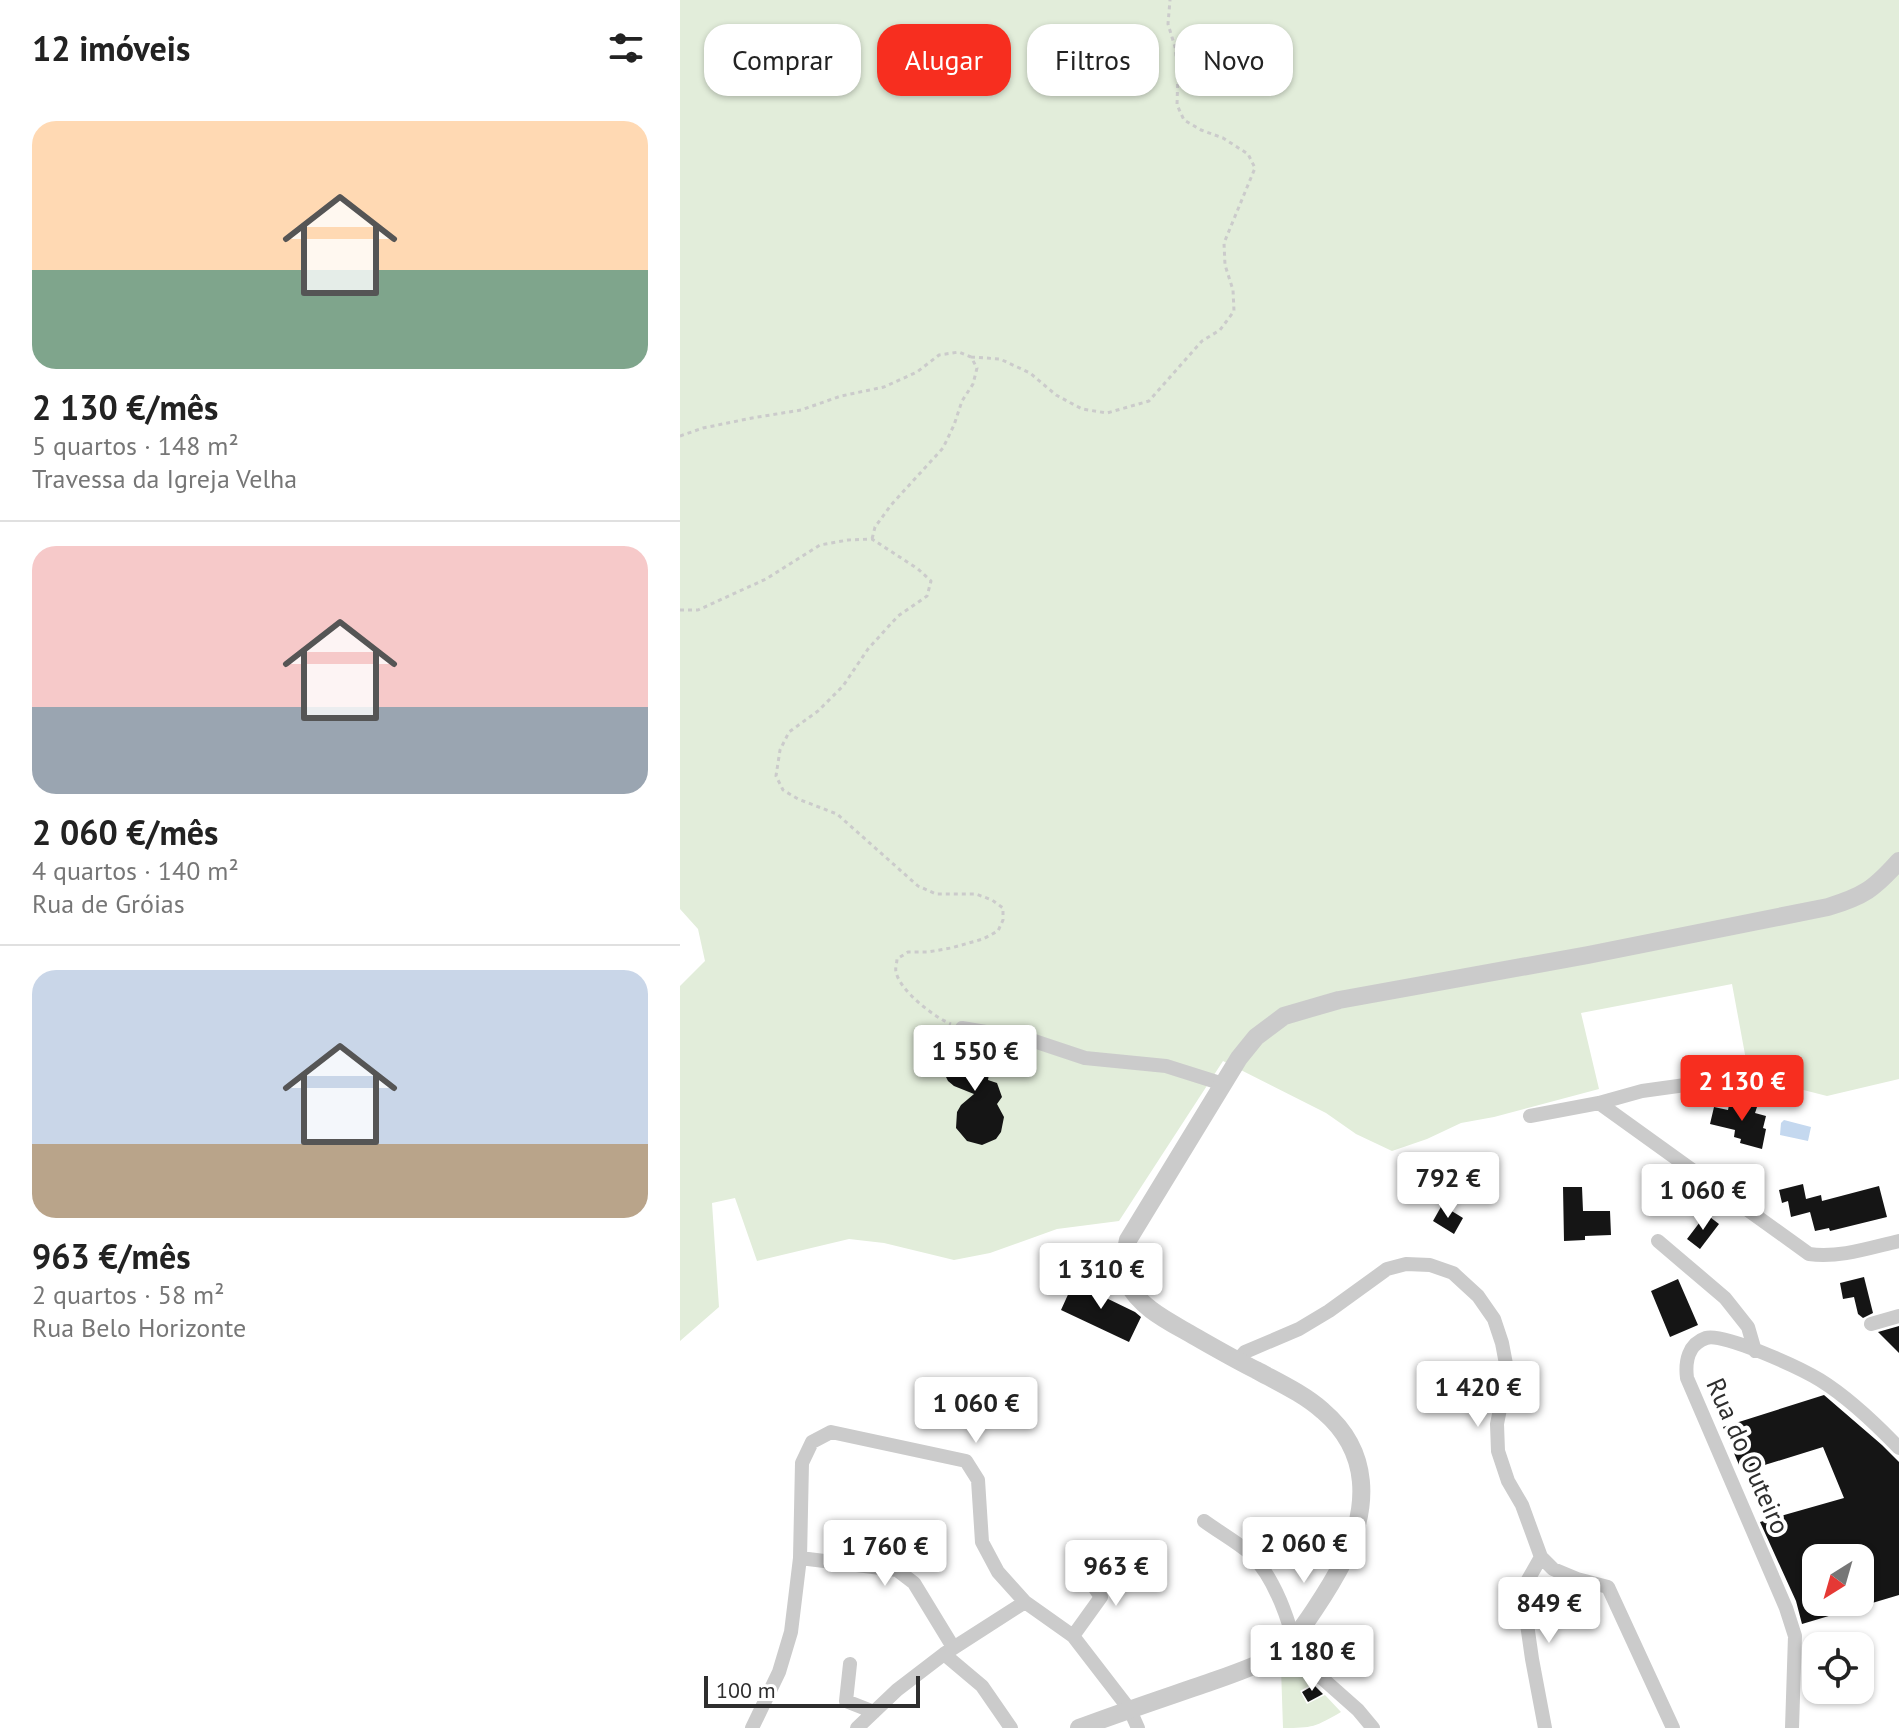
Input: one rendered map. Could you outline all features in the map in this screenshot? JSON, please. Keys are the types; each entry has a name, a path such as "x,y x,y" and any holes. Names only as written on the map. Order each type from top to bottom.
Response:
{"street":[{"path":"1079,1728 1233,1674 1279,1654 1338,1572 1354,1538 1362,1505 1361,1480 1357,1458 1345,1435 1323,1410 1163,1318 1140,1301 1127,1280 1123,1262 1128,1240 1239,1058 1256,1037 1284,1016 1339,1000 1828,907 1854,899 1880,883 1899,861"},
{"path":"962,1028 1028,1039 1085,1058 1166,1066 1223,1084"},
{"path":"1530,1116 1642,1091 1707,1082 1742,1088"},
{"path":"1599,1103 1809,1254 1843,1255 1899,1241"},
{"path":"1658,1241 1725,1298 1748,1327 1755,1351"},
{"path":"1237,1361 1245,1352 1299,1329 1329,1311 1387,1269 1406,1264 1430,1265 1453,1273 1478,1296 1494,1319 1502,1343 1506,1364 1497,1424 1498,1451 1541,1557 1553,1569 1608,1587 1673,1728"},
{"path":"1871,1324 1899,1316"},
{"name":"Rua do Outeiro","path":"1792,1728 1795,1636 1761,1545 1687,1378 1685,1362 1691,1348 1706,1338 1724,1338 1820,1379 1899,1448"},
{"path":"770,1728 754,1725 779,1672 791,1632 800,1558 802,1463 812,1442 831,1432 966,1461 978,1480 982,1542 998,1572 1025,1602 1073,1636 1130,1710 1138,1728"},
{"path":"1204,1521 1250,1554 1265,1573 1278,1595 1293,1638"},
{"path":"1541,1557 1525,1585 1525,1595 1532,1659 1545,1728"},
{"path":"800,1558 897,1570 914,1583 948,1651 982,1686 1011,1728"},
{"path":"1073,1636 1101,1597 1088,1578"},
{"path":"857,1728 897,1690 948,1651 1025,1602"},
{"path":"1279,1654 1323,1679 1373,1728"},
{"path":"850,1664 846,1701 874,1712"}],"path":[{"path":"680,436 703,428 801,410 841,396 884,387 917,372 939,355 959,352 971,357 1000,359 1030,373 1056,395 1082,409 1107,413 1149,401 1202,341 1220,330 1234,311 1224,243 1255,168 1248,154 1223,138 1184,120 1177,105 1178,71 1168,24 1170,0"},
{"path":"872,539 875,527 891,505 943,448 962,401 973,384 977,368 971,357"},
{"path":"680,610 698,610 766,579 820,545 872,539 931,581 927,596 898,616 868,649 843,686 818,711 789,732 780,750 776,776 783,790 837,814 918,886 936,894 976,894 1003,908 1003,920 998,931 983,939 928,952 908,952 897,959 896,972 903,986 941,1020 962,1028"}],"green space":[{"path":"680,0 1899,0 1899,1079 1827,1096 1749,1076 1732,984 1581,1013 1599,1089 1461,1123 1392,1151 1356,1134 1326,1113 1223,1061 1119,1221 1057,1229 990,1253 954,1260 884,1243 849,1239 757,1261 735,1198 712,1203 719,1307 680,1341 680,986 705,961 698,929 680,909"},
{"path":"1281,1668 1299,1673 1314,1683 1300,1691 1307,1704 1325,1695 1341,1712 1314,1726 1283,1728"}],"water":[{"path":"1784,1120 1811,1127 1808,1141 1780,1135"}],"building":[{"path":"971,1042 984,1049 991,1062 988,1080 997,1083 1002,1097 997,1104 1004,1117 1001,1132 996,1139 982,1145 967,1141 956,1128 957,1112 974,1094 954,1086 944,1073 944,1057 955,1044"},
{"path":"1730,1100 1757,1107 1755,1113 1766,1116 1762,1149 1740,1143 1741,1139 1734,1137 1735,1130 1710,1124 1714,1107 1728,1110"},
{"path":"1803,1184 1806,1199 1821,1195 1822,1201 1879,1186 1887,1217 1830,1231 1829,1228 1815,1231 1810,1212 1791,1217 1788,1201 1782,1203 1779,1190"},
{"path":"1563,1187 1582,1187 1583,1211 1610,1211 1611,1235 1564,1241"},
{"path":"1442,1205 1463,1218 1454,1234 1433,1221"},
{"path":"1706,1214 1719,1224 1700,1249 1687,1239"},
{"path":"1864,1277 1873,1313 1863,1318 1858,1314 1854,1297 1843,1299 1840,1283"},
{"path":"1083,1279 1103,1288 1100,1295 1141,1317 1129,1342 1061,1310 1071,1288 1078,1291"},
{"path":"1678,1279 1698,1325 1670,1337 1651,1291"},
{"path":"1899,1326 1899,1353 1878,1332"},
{"path":"1824,1395 1899,1462 1899,1595 1874,1602 1874,1544 1802,1544 1802,1616 1829,1616 1802,1624 1796,1601 1760,1522 1844,1498 1823,1447 1742,1472 1723,1427"},
{"path":"1314,1685 1323,1694 1308,1702 1302,1692"}]}
